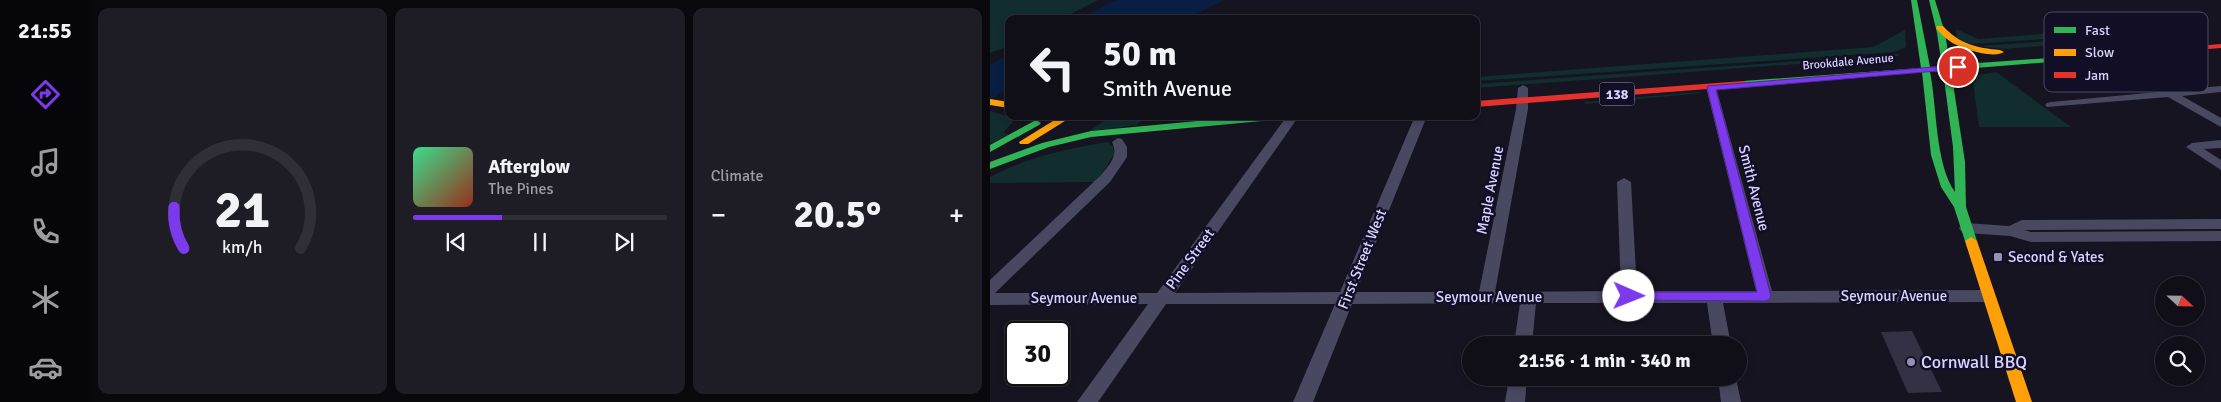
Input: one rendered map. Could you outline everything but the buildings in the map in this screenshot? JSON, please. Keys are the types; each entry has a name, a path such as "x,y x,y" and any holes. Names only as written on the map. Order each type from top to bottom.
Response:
{"main road":[{"path":"1914,0 1926,70 1936,155 1946,187 1960,206 2024,402"},
{"path":"1932,0 1945,56 1960,164 1962,189 1960,206"},
{"path":"1940,28 1945,36 1959,46 2000,52"},
{"name":"Brookdale Avenue","path":"2209,36 2221,35"},
{"path":"2209,36 2221,41"},
{"name":"Brookdale Avenue","path":"2208,47 2221,46"},
{"name":"Brookdale Avenue","path":"1590,84 2044,49"},
{"name":"Brookdale Avenue","path":"1480,103 1523,91 1711,88 2044,61"},
{"path":"990,149 1040,120"},
{"path":"990,161 1061,120"},
{"path":"990,166 1073,137 1110,131 1239,120"},
{"path":"1073,137 1102,138 1118,142"}],"street":[{"name":"Smith Avenue","path":"1711,88 1765,296"},
{"path":"2208,90 2221,89"},
{"name":"Maple Avenue","path":"1486,297 1523,91"},
{"path":"2051,105 2183,92"},
{"path":"2170,93 2221,122"},
{"name":"Pine Street","path":"1087,402 1290,120"},
{"name":"First Street West","path":"1303,402 1419,120"},
{"path":"990,289 1105,179 1119,160 1122,151 1118,142"},
{"path":"2221,144 2192,148 2221,166"},
{"path":"1624,182 1629,296"},
{"path":"2011,231 2022,225 2221,224"},
{"path":"2119,225 2131,236"},
{"path":"1966,228 2011,231 2031,237 2221,236"},
{"name":"Seymour Avenue","path":"990,299 1988,296"},
{"path":"1523,336 1529,297"},
{"path":"1714,297 1720,336"},
{"path":"1515,402 1517,386"},
{"path":"1728,386 1731,402"}],"green space":[{"path":"990,0 1098,0 1069,15 1005,15 1005,47 990,53"},
{"path":"1956,29 1978,39 2044,34 2044,39 1971,44 1957,39"},
{"path":"1905,30 1906,47 1895,52 1480,81 1480,77 1873,47"},
{"path":"2044,42 2044,46 2003,49 1978,46"},
{"path":"1898,54 1900,56 1480,88 1480,84"},
{"path":"1996,72 2071,127 1979,127 1973,82 1978,75"},
{"path":"1696,92 1703,93 1585,104 1584,102"},
{"path":"990,111 1005,115 1005,120 1013,120 1013,122 1003,133 1009,134 990,144"},
{"path":"1106,120 1141,120 1137,125 1089,131"},
{"path":"1107,142 1113,146 1114,155 1096,182 990,183 990,177 1032,159"}],"water":[{"path":"1116,0 1224,0 1194,15 1086,15"},
{"path":"1005,57 1005,91 990,100 990,65"}],"traffic: fast":[{"path":"1914,0 1928,82 1936,155 1946,187 1960,207 1971,241"},
{"path":"1932,0 1943,44 1956,132 1961,192 1960,207"},
{"path":"1743,84 2044,60"},
{"path":"990,166 1046,145 1091,134 1241,120"},
{"path":"990,149 1036,123"}],"traffic: slow":[{"path":"1940,28 1953,40 1967,47 2000,52"},
{"path":"990,102 1005,104"},
{"path":"1024,142 1061,120"},
{"path":"1971,241 2024,402"}],"traffic: jam":[{"path":"2208,47 2221,46"},
{"path":"1480,104 1743,84"}],"place":[{"name":"Second & Yates","path":"1998,257"},
{"name":"Cornwall BBQ","path":"1911,362"}],"route":[{"path":"1629,296 1765,296 1711,88 1958,67"}]}
